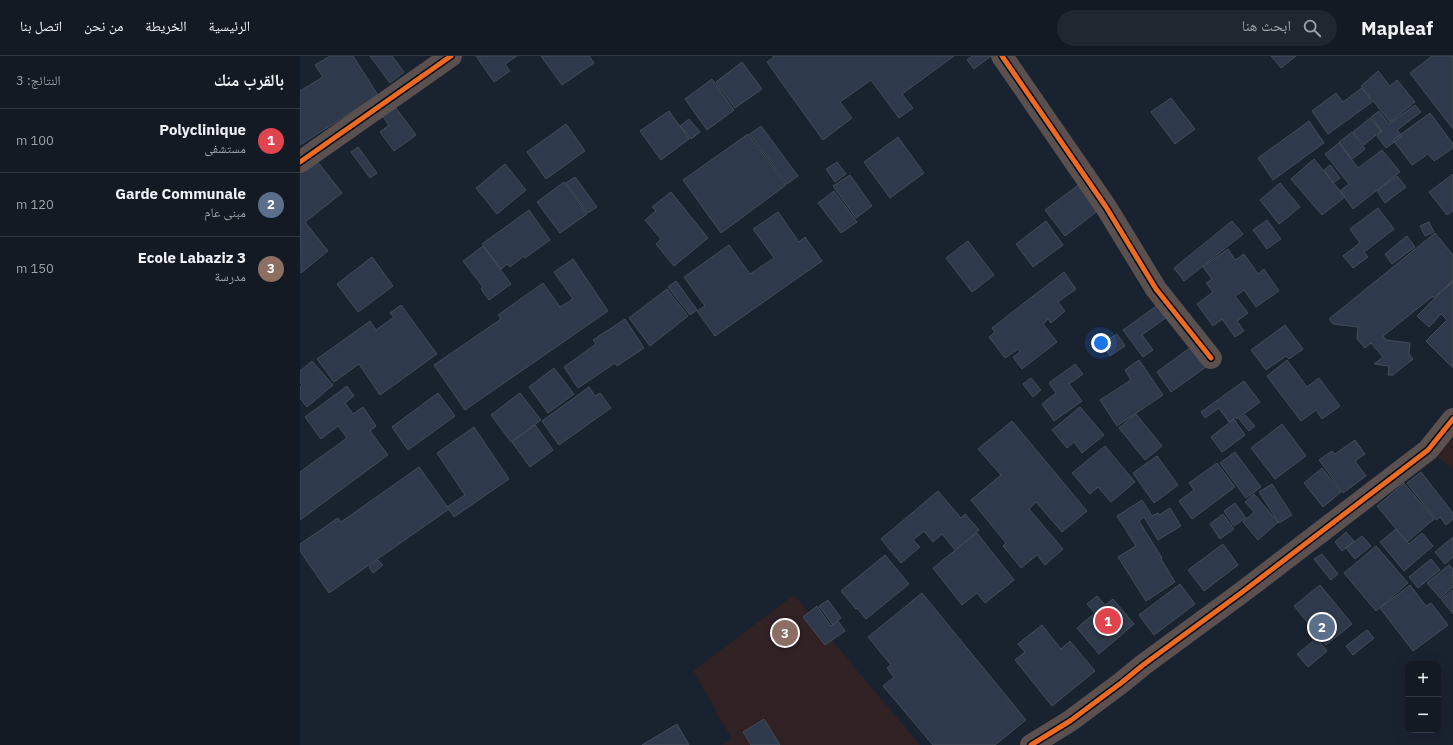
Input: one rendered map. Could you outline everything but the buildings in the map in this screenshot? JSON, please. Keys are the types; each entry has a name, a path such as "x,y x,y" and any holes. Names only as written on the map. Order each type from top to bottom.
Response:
{"street":[{"path":"300,162 451,56"},
{"path":"1002,56 1106,207 1156,289 1211,358"},
{"path":"1031,745 1070,721 1428,450 1453,418"}],"shaded area":[{"path":"1453,419 1453,469 1428,450"},
{"path":"794,595 920,745 722,745 732,739 693,671"}],"cycle path":[{"path":"300,162 451,56"},
{"path":"1002,56 1106,207 1156,289 1211,358"},
{"path":"1031,745 1070,721 1428,450 1453,419"}],"place":[{"name":"Polyclinique","path":"1108,621"},
{"name":"Garde Communale","path":"1322,627"},
{"name":"Ecole Labaziz 3","path":"785,633"}]}
